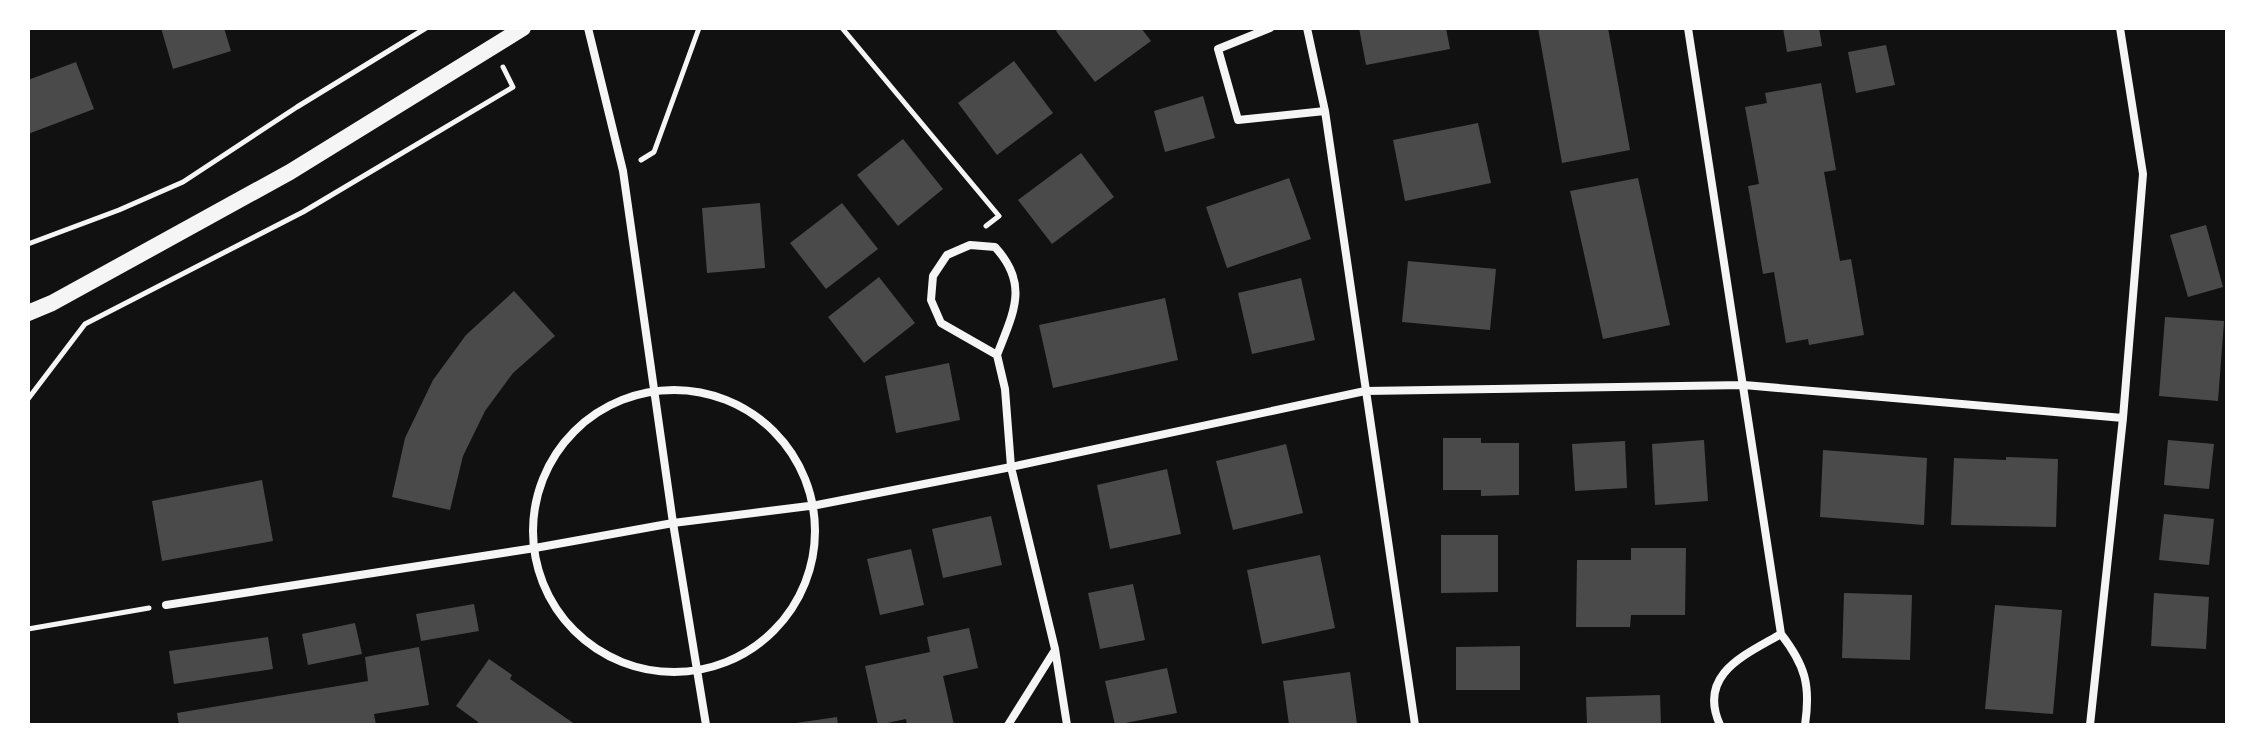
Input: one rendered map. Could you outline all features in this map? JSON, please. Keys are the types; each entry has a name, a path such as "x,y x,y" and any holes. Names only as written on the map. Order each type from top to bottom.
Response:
{"main road":[{"path":"28,313 52,303 290,172 523,28"}],"street":[{"path":"588,28 623,171 652,387 706,725"},
{"path":"1270,28 1218,49 1238,120 1325,111"},
{"path":"1307,28 1325,111 1415,725"},
{"path":"1688,28 1781,634 1799,658 1808,702 1805,725"},
{"path":"2090,725 2123,418 2143,174 2120,28"},
{"path":"997,355 941,323 931,300 933,276 947,255 970,245 995,247 1008,262 1015,280 1016,303 997,355 1005,389 1011,467 1055,649 1067,725"},
{"path":"166,605 535,548 673,523 817,505 1365,391 1744,385 2123,418"},
{"path":"652,387 712,392 784,438 817,505 810,579 766,643 697,670 648,673 607,657 559,609 544,582 535,548 532,515 541,480 568,436 584,422 652,387"},
{"path":"1720,725 1713,696 1725,670 1781,634"},
{"path":"1008,725 1055,649"}],"path":[{"path":"28,244 183,182 426,28"},
{"path":"623,171 654,152 699,28"},
{"path":"842,28 999,216 947,255"},
{"path":"28,399 85,324 303,212 513,87"},
{"path":"28,629 166,605"}],"building":[{"path":"161,28 224,28 231,51 173,69"},
{"path":"1059,28 1141,28 1151,41 1095,82 1056,31"},
{"path":"1359,28 1446,28 1450,49 1366,65"},
{"path":"1538,28 1608,28 1630,150 1562,163"},
{"path":"1783,28 1819,28 1822,46 1787,52"},
{"path":"1886,45 1895,85 1856,93 1848,52"},
{"path":"1014,61 1053,113 997,155 958,103"},
{"path":"76,62 94,109 28,134 28,80"},
{"path":"1821,83 1836,170 1824,172 1840,261 1851,259 1864,335 1809,345 1808,339 1786,343 1774,272 1763,274 1748,186 1759,184 1745,107 1767,103 1765,93"},
{"path":"1203,96 1215,138 1165,152 1154,111"},
{"path":"1478,123 1491,183 1405,201 1393,140"},
{"path":"903,139 943,189 898,226 857,175"},
{"path":"1081,153 1114,197 1052,244 1018,200"},
{"path":"1289,178 1311,239 1227,268 1206,207"},
{"path":"1638,178 1670,325 1603,339 1570,191"},
{"path":"760,203 765,268 707,273 702,208"},
{"path":"842,203 878,249 826,289 790,243"},
{"path":"2206,225 2223,287 2188,297 2170,235"},
{"path":"1408,261 1496,269 1490,330 1402,322"},
{"path":"879,277 915,323 864,363 828,317"},
{"path":"1301,278 1315,340 1252,354 1238,293"},
{"path":"514,291 555,336 513,373 485,411 463,456 450,510 392,497 405,438 433,380 466,335"},
{"path":"1165,298 1178,360 1053,388 1039,325"},
{"path":"2165,317 2224,321 2218,401 2159,396"},
{"path":"949,363 960,420 896,433 885,376"},
{"path":"1443,438 1481,438 1481,443 1519,443 1519,495 1481,496 1481,490 1443,490"},
{"path":"1704,440 1708,501 1655,505 1652,444"},
{"path":"2168,440 2214,444 2209,489 2164,485"},
{"path":"1625,441 1627,488 1575,491 1572,444"},
{"path":"1286,444 1303,513 1233,530 1216,461"},
{"path":"1823,450 1927,458 1924,525 1820,517"},
{"path":"2006,457 2058,459 2056,527 1951,525 1954,458 2006,460"},
{"path":"1167,469 1181,534 1110,549 1097,485"},
{"path":"262,480 273,541 162,561 152,501"},
{"path":"2164,514 2214,519 2209,565 2159,560"},
{"path":"991,516 1002,565 943,578 932,529"},
{"path":"1441,535 1498,535 1498,592 1441,593"},
{"path":"1631,548 1686,548 1685,615 1631,615 1630,627 1576,627 1577,560 1631,560"},
{"path":"911,549 924,605 880,615 867,559"},
{"path":"1320,555 1335,628 1262,644 1247,570"},
{"path":"1133,584 1145,640 1100,649 1088,593"},
{"path":"1844,593 1912,595 1910,660 1842,658"},
{"path":"2154,593 2209,597 2206,649 2151,646"},
{"path":"474,604 479,631 421,641 416,614"},
{"path":"1995,605 2062,610 2053,714 1985,709"},
{"path":"355,623 362,654 308,665 302,634"},
{"path":"969,628 978,668 943,676 954,725 907,725 906,719 878,725 865,666 930,652 927,637"},
{"path":"268,637 273,669 174,684 169,651"},
{"path":"1520,646 1520,690 1456,690 1456,647"},
{"path":"419,647 429,705 374,714 376,725 179,725 177,713 368,681 365,657"},
{"path":"489,659 512,675 510,679 576,725 477,725 478,722 456,706"},
{"path":"1167,668 1177,713 1115,725 1105,681"},
{"path":"1350,672 1357,724 1289,725 1283,681"},
{"path":"1660,695 1661,725 1587,725 1586,697"},
{"path":"837,717 838,725 796,725 796,723"}]}
